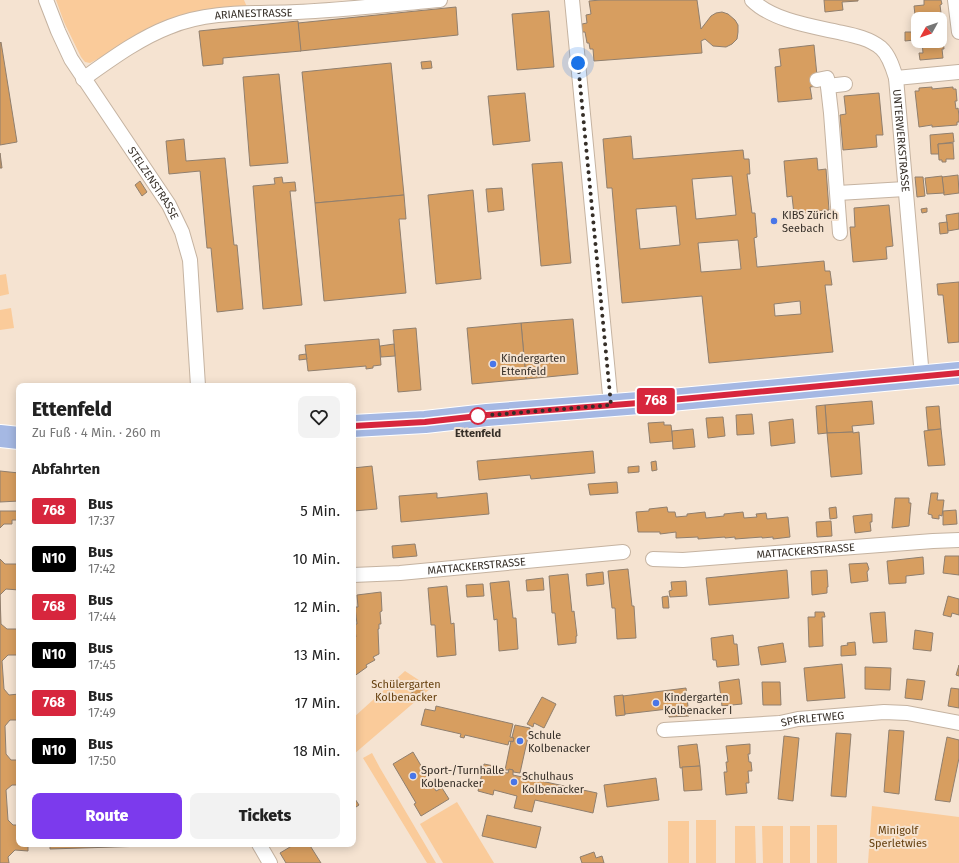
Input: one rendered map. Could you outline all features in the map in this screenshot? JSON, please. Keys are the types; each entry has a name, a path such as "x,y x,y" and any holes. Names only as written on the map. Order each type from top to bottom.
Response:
{"main road":[{"path":"356,426 425,422 487,415 922,377 959,372"},
{"path":"0,436 16,438"}],"street":[{"name":"STELZENSTRASSE","path":"46,0 62,41 83,79 169,205 182,232 190,260 198,383"},
{"name":"ARIANESTRASSE","path":"83,79 141,40 177,24 205,16 298,12 440,0"},
{"path":"572,0 611,405"},
{"name":"UNTERWERKSTRASSE","path":"752,0 760,8 778,16 868,40 881,48 890,60 896,78 922,377"},
{"path":"955,0 959,32"},
{"path":"896,78 959,72"},
{"path":"840,233 838,192 823,83 845,84"},
{"path":"838,192 905,189"},
{"name":"MATTACKERSTRASSE","path":"653,559 683,560 959,540"},
{"name":"MATTACKERSTRASSE","path":"356,575 400,573 623,552"},
{"name":"SPERLETWEG","path":"664,730 780,723 798,719 884,712 907,713 959,723"},
{"path":"261,847 270,863"}],"green space":[{"path":"56,0 244,0 247,7 204,10 128,43 90,63 85,62 81,57 64,22"},
{"path":"6,274 9,294 0,296 0,275"},
{"path":"11,308 14,328 0,330 0,310"},
{"name":"Schülergarten Kolbenacker","path":"405,671 431,688 356,752 356,715"},
{"path":"372,753 436,863 427,863 363,758"},
{"path":"457,802 494,863 443,863 420,824"},
{"name":"Minigolf Sperletwies","path":"872,806 959,817 959,863 868,863"},
{"path":"696,820 716,820 716,863 696,863"},
{"path":"668,821 689,821 689,863 668,863"},
{"path":"817,825 837,825 837,863 817,863"},
{"path":"735,826 755,826 756,863 735,863"},
{"path":"762,826 783,826 783,863 763,863"},
{"path":"790,826 810,826 810,863 790,863"}],"building":[{"path":"697,0 701,29 711,16 722,12 728,14 738,25 737,39 726,47 713,46 705,39 701,41 702,53 594,61 593,49 590,49 589,43 587,43 585,32 582,32 582,24 587,23 586,15 591,14 589,1"},
{"path":"824,0 858,1 842,2 843,10 825,12"},
{"path":"924,0 941,0 941,12 915,12 914,6 924,5"},
{"path":"456,7 458,35 300,51 298,23"},
{"path":"549,11 554,67 517,70 512,14"},
{"path":"298,21 301,51 223,58 223,64 203,66 199,31"},
{"path":"905,32 911,32 911,40 905,41"},
{"path":"1,42 17,142 0,145 0,43"},
{"path":"814,45 818,86 810,87 812,99 778,102 775,67 781,66 779,49"},
{"path":"923,48 944,48 942,49 943,58 920,60 919,53 923,53"},
{"path":"431,61 432,68 422,69 421,62"},
{"path":"391,63 404,195 315,203 302,72"},
{"path":"279,74 288,163 250,166 243,77"},
{"path":"932,87 932,89 953,87 953,89 956,89 957,101 955,101 959,116 959,122 957,122 957,125 932,127 932,125 919,127 915,91 919,91 919,88"},
{"path":"525,93 530,141 493,145 488,96"},
{"path":"879,93 883,135 876,135 877,147 843,150 840,115 846,114 844,96"},
{"path":"953,133 954,142 938,144 939,154 931,154 930,135"},
{"path":"631,136 633,159 743,150 744,159 749,159 750,174 747,174 752,213 755,213 757,237 754,238 757,267 824,261 825,271 830,271 832,285 825,285 833,352 709,363 702,296 622,303 612,188 607,188 603,139","holes":["732,176 736,215 696,219 692,179","676,206 680,245 640,249 636,209","738,240 741,269 701,272 698,243","800,301 801,314 775,316 774,304"]},
{"path":"184,139 186,161 225,158 234,245 237,245 243,309 217,312 211,248 207,248 200,171 169,174 166,141"},
{"path":"953,143 954,159 946,159 946,162 939,160 938,144"},
{"path":"0,153 2,168 0,168"},
{"path":"817,158 818,170 826,169 829,210 794,214 792,196 787,197 784,161"},
{"path":"562,162 571,263 541,266 532,164"},
{"path":"958,175 959,193 944,195 942,177"},
{"path":"942,176 944,193 927,194 925,178"},
{"path":"282,177 283,183 295,182 296,191 290,191 302,305 263,309 253,186 275,184 274,178"},
{"path":"915,177 923,177 925,196 917,197"},
{"path":"140,181 147,192 142,196 135,185"},
{"path":"502,188 504,210 488,212 486,189"},
{"path":"473,190 481,279 436,284 428,195"},
{"path":"404,195 406,219 399,219 406,293 324,301 315,203"},
{"path":"889,205 893,246 886,247 887,259 853,262 850,227 855,227 854,208"},
{"path":"927,208 927,212 922,213 921,209"},
{"path":"959,213 959,229 948,231 946,215"},
{"path":"947,222 948,233 940,234 939,223"},
{"path":"959,282 959,342 948,343 943,295 938,295 937,284"},
{"path":"573,319 578,374 526,379 521,323"},
{"path":"521,323 526,379 472,384 467,328"},
{"path":"416,328 421,390 398,392 393,330"},
{"path":"379,339 381,365 366,369 366,366 308,371 305,345"},
{"path":"394,344 395,356 381,357 380,346"},
{"path":"306,354 307,359 299,360 299,355"},
{"path":"872,401 874,424 852,426 853,432 827,433 825,405"},
{"path":"825,405 827,433 818,434 816,406"},
{"path":"939,406 941,429 928,430 926,407"},
{"path":"752,414 754,434 737,435 736,415"},
{"path":"723,417 725,436 708,438 706,418"},
{"path":"793,419 795,443 771,446 769,422"},
{"path":"664,422 664,425 671,425 673,441 650,443 648,423"},
{"path":"693,429 695,447 673,449 672,431"},
{"path":"941,429 945,465 928,466 924,431"},
{"path":"859,432 862,474 831,477 827,433"},
{"path":"593,451 595,473 531,479 530,475 479,480 477,461"},
{"path":"656,461 657,470 652,471 651,462"},
{"path":"372,466 377,509 356,511 356,468"},
{"path":"639,466 639,472 628,473 628,467"},
{"path":"0,471 16,473 16,501 0,502"},
{"path":"617,482 618,493 590,495 588,484"},
{"path":"437,493 437,498 487,493 489,514 401,522 399,496"},
{"path":"931,493 938,493 937,500 944,500 942,516 939,515 939,519 932,518 932,515 928,514"},
{"path":"895,498 909,498 909,503 911,503 909,526 892,528"},
{"path":"667,507 668,512 675,512 676,517 705,512 706,518 743,512 744,518 757,517 756,514 766,513 767,519 788,517 790,537 773,539 773,537 735,539 735,537 725,537 698,539 698,537 676,538 676,532 660,534 660,532 638,532 636,512"},
{"path":"836,507 837,518 830,519 829,508"},
{"path":"956,510 957,524 943,525 943,511"},
{"path":"0,511 16,511 16,520 12,520 12,524 4,524 0,528"},
{"path":"872,514 872,522 870,522 871,531 855,533 853,516"},
{"path":"831,521 832,536 817,537 816,522"},
{"path":"415,544 417,556 393,558 392,546"},
{"path":"945,556 959,556 959,575 943,573"},
{"path":"923,557 924,574 906,576 906,583 889,584 887,561"},
{"path":"0,559 5,564 16,564 16,590 6,589 0,595"},
{"path":"867,563 869,569 867,572 868,581 851,583 849,564"},
{"path":"628,569 632,606 634,606 636,638 617,639 615,608 612,608 608,571"},
{"path":"787,570 789,598 709,605 706,578"},
{"path":"827,570 827,593 812,595 811,571"},
{"path":"603,572 604,584 587,586 586,574"},
{"path":"568,574 572,612 574,611 577,636 576,643 558,645 555,613 552,613 549,576"},
{"path":"543,578 544,590 527,591 526,580"},
{"path":"509,581 513,618 516,618 518,649 499,651 497,619 494,620 490,583"},
{"path":"686,581 687,596 670,597 669,591 672,590 671,582"},
{"path":"483,584 484,596 467,597 466,585"},
{"path":"447,586 451,624 454,623 456,655 437,657 435,625 431,625 428,588"},
{"path":"381,592 382,611 380,612 381,624 379,624 378,629 379,654 373,657 375,660 366,665 367,667 356,675 356,607 358,607 357,595"},
{"path":"0,595 1,624 7,629 16,629 16,655 8,655 2,661 4,689 9,695 16,694 16,720 10,720 5,726 6,754 11,760 16,760 16,785 12,785 6,790 8,820 13,825 16,825 16,847 28,847 28,851 15,850 8,857 9,863 0,863"},
{"path":"668,596 669,608 663,608 662,597"},
{"path":"948,596 959,599 959,615 952,613 951,617 943,615"},
{"path":"815,612 824,612 825,617 822,617 823,646 809,647 808,617 815,617"},
{"path":"885,612 887,642 873,643 870,613"},
{"path":"915,630 933,633 931,651 913,649"},
{"path":"733,635 734,644 737,644 739,665 717,667 716,660 713,660 711,638"},
{"path":"855,642 856,655 841,656 841,646 848,645 847,643"},
{"path":"783,643 786,662 761,665 758,647"},
{"path":"842,664 845,698 807,701 804,668"},
{"path":"959,665 959,676 956,675"},
{"path":"865,667 891,668 890,690 865,689"},
{"path":"739,679 742,704 722,706 719,682"},
{"path":"907,679 925,681 922,700 905,698"},
{"path":"762,682 780,682 781,705 763,705"},
{"path":"417,683 424,692 414,701 409,695 414,691 412,688"},
{"name":"Kindergarten Kolbenacker I","path":"686,688 689,716 669,717 668,709 625,714 623,696"},
{"path":"951,688 959,689 959,708 948,706"},
{"path":"623,695 625,715 616,716 614,696"},
{"path":"542,697 556,704 544,728 534,723 533,727 527,724"},
{"path":"436,706 513,724 510,737 514,738 513,742 509,741 508,745 465,735 464,738 460,737 461,734 421,725 425,709 435,711"},
{"path":"515,725 530,728 520,773 513,772 513,770 505,770 511,741 513,742 514,738 512,737"},
{"path":"889,730 904,731 899,794 884,792"},
{"path":"836,733 851,734 846,797 831,796"},
{"path":"784,736 799,738 793,801 778,799"},
{"path":"947,737 959,740 959,758 950,802 935,800"},
{"path":"697,744 700,766 680,768 678,746"},
{"path":"750,744 750,754 748,754 752,771 748,771 749,783 746,783 747,793 726,795 724,772 727,772 726,762 728,762 726,746"},
{"name":"Sport-/Turnhalle Kolbenacker","path":"413,752 436,791 442,788 449,799 421,816 414,804 416,803 393,764"},
{"name":"Schulhaus Kolbenacker","path":"484,764 499,767 498,772 508,773 509,769 513,770 513,775 597,793 593,813 535,800 532,812 514,808 517,796 494,790 493,795 478,791"},
{"path":"700,766 702,790 684,791 682,767"},
{"path":"656,778 659,800 607,807 604,785"},
{"path":"487,815 541,827 536,848 482,836"},
{"path":"50,847 114,847 50,849"},
{"path":"290,847 311,847 321,863 286,863 280,853"},
{"path":"594,852 596,858 602,856 604,863 582,863 580,857"}],"bus line":[{"name":"768","path":"356,426 425,422 487,415 639,403 959,373"}],"place":[{"name":"KIBS Zürich Seebach","path":"774,221"},
{"name":"Kindergarten Ettenfeld","path":"493,364"},
{"name":"Ettenfeld","path":"478,416"},
{"name":"Kindergarten Kolbenacker I","path":"656,703"},
{"name":"Schule Kolbenacker","path":"520,741"},
{"name":"Sport-/Turnhalle Kolbenacker","path":"413,776"},
{"name":"Schulhaus Kolbenacker","path":"514,782"}],"route":[{"path":"478,416 611,405 578,63"}]}
